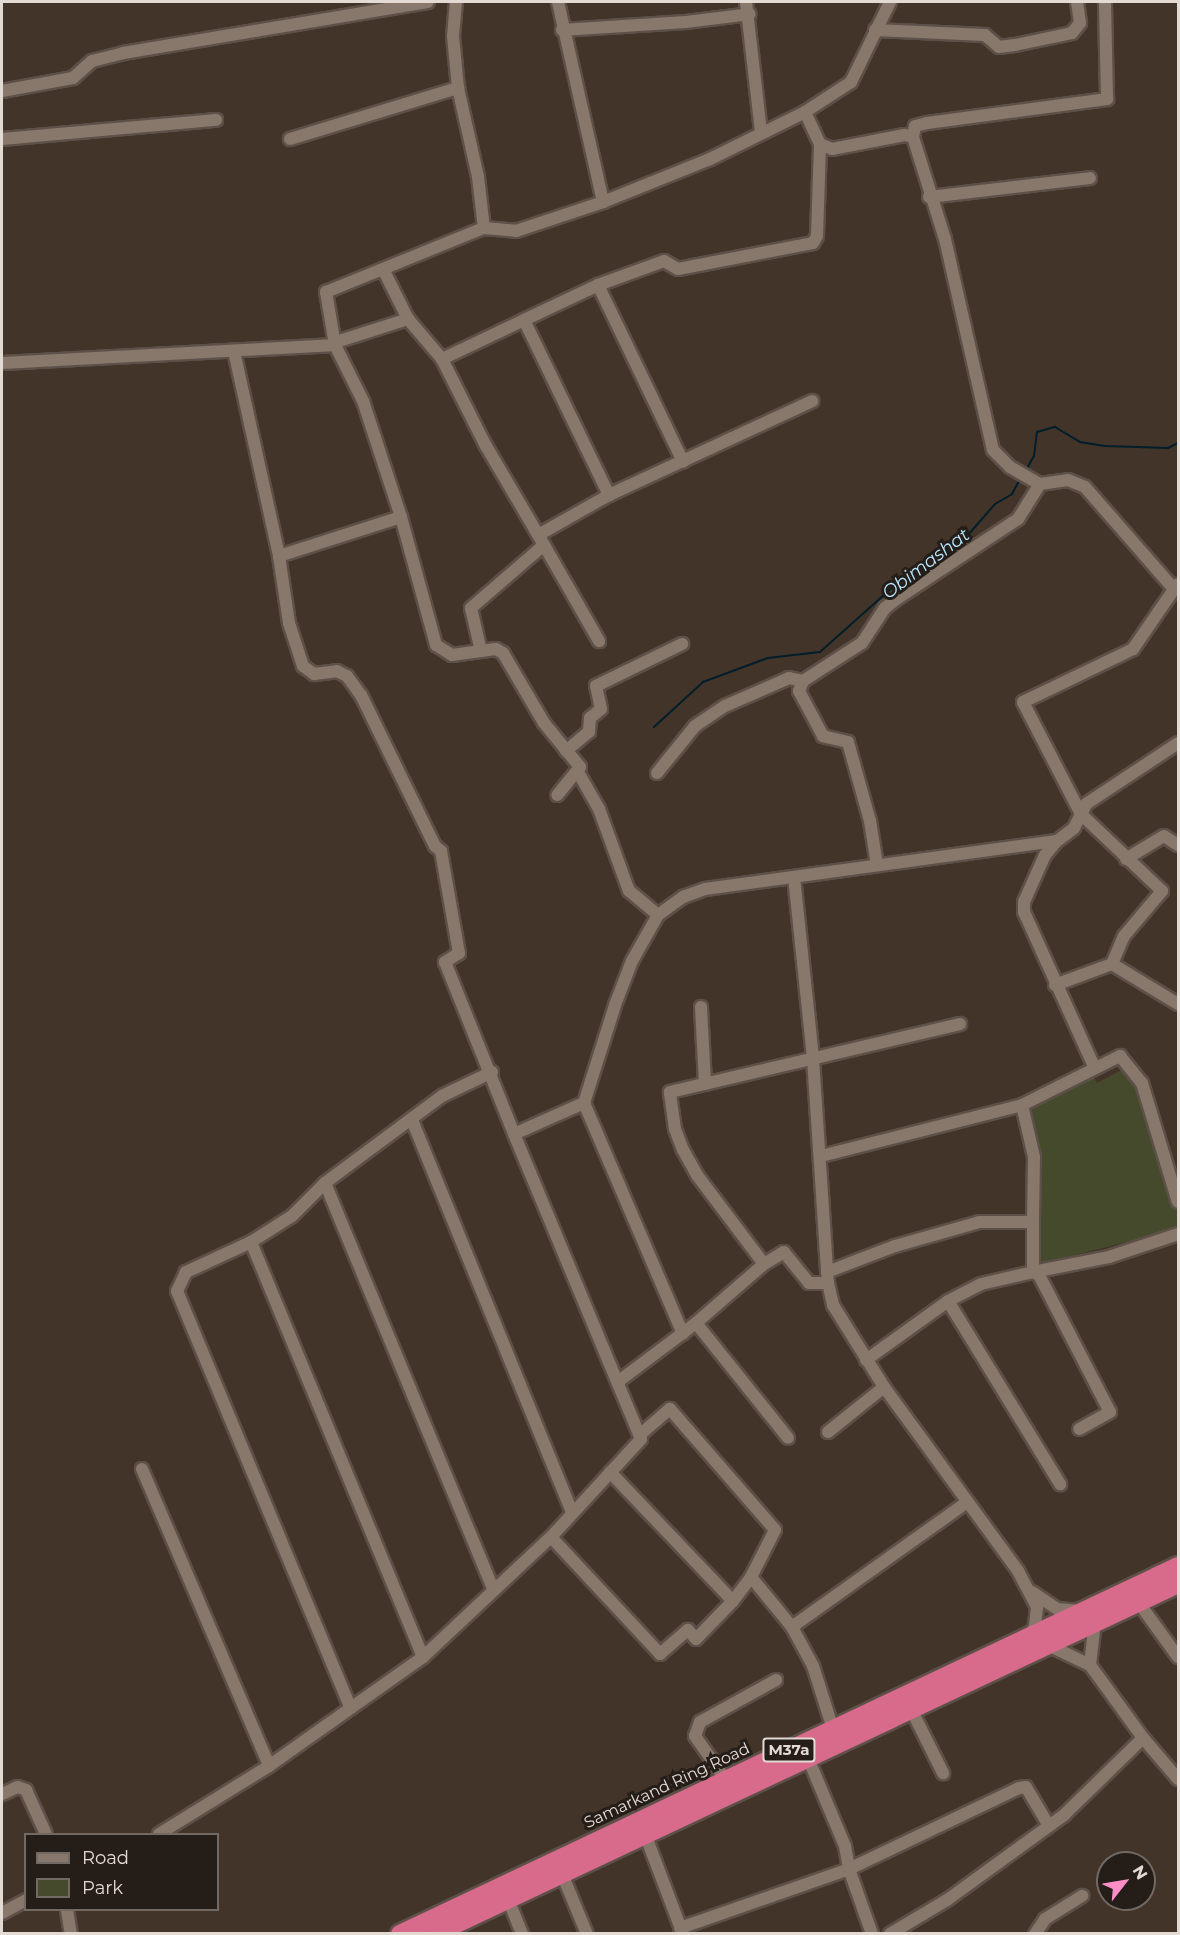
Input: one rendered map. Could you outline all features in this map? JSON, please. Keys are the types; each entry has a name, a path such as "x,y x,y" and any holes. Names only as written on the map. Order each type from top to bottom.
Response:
{"highway":[{"name":"Samarkand Ring Road","path":"400,1934 833,1729 913,1703 1048,1645 1089,1617 1179,1566"},
{"name":"Samarkand Ring Road","path":"435,1934 808,1758 913,1703 1030,1636 1139,1603 1179,1584"}],"street":[{"path":"2,91 73,78 92,60 123,53 428,2"},
{"path":"456,2 453,36 458,88 478,177 484,228"},
{"path":"558,2 562,30 603,202"},
{"path":"557,795 580,767 544,723 503,653 496,649 452,655 436,645 401,517 363,400 336,343 326,292 484,228 516,231 603,202 710,159 805,112 851,82 890,2"},
{"path":"875,30 985,35 999,47 1016,45 1072,33 1080,23 1077,2"},
{"path":"1055,986 1112,964 1124,936 1162,894 1081,814 1023,702 1133,649 1145,637 1176,586 1085,487 1068,480 1040,484 1023,475 993,450 945,239 929,197 913,137 915,126 927,123 1107,99 1105,2"},
{"path":"562,30 686,22 748,8 761,132"},
{"path":"290,139 458,88"},
{"path":"442,358 598,285 664,261 678,269 813,243 817,236 820,144 805,112"},
{"path":"2,139 216,120"},
{"path":"820,144 841,150 905,135 913,137"},
{"path":"929,197 1090,178"},
{"path":"383,269 408,319 442,358 486,446 542,539 599,641"},
{"path":"598,285 683,462"},
{"path":"2,363 234,351 336,343 408,319"},
{"path":"524,320 609,495"},
{"path":"161,1833 268,1766 423,1657 551,1538 642,1439 642,1433 514,1134 492,1072 445,963 459,953 441,851 435,846 362,695 347,676 337,671 314,674 303,666 289,623 279,555 234,351"},
{"path":"481,651 471,608 542,539 609,495 812,401"},
{"path":"877,865 870,821 848,742 823,736 800,691 803,681 862,643 885,608 898,598 1018,519 1040,484"},
{"path":"279,555 401,517"},
{"path":"566,751 589,732 590,718 601,708 596,686 682,644"},
{"path":"657,773 695,726 725,706 789,678 803,681"},
{"path":"1094,1066 1055,986 1028,922 1024,902 1045,855 1057,841 1074,828 1086,804 1179,743"},
{"path":"578,772 598,809 629,891 658,915"},
{"path":"1126,859 1164,836 1179,845"},
{"path":"683,1334 584,1103 615,1005 632,961 658,915 683,897 705,890 1057,841"},
{"path":"794,877 821,1156 827,1278 843,1326 1027,1587 1037,1607 1035,1626 1030,1636"},
{"path":"1112,964 1179,1004"},
{"path":"701,1007 705,1084"},
{"path":"764,1264 697,1175 675,1129 670,1092 960,1023"},
{"path":"821,1156 1022,1106 1094,1066 1120,1056 1132,1067 1142,1083 1179,1202"},
{"path":"351,1708 177,1291 186,1272 251,1242 292,1216 325,1183 442,1096 492,1072"},
{"path":"514,1134 584,1103"},
{"path":"1022,1106 1034,1157 1033,1272"},
{"path":"412,1120 572,1513"},
{"path":"325,1183 494,1590"},
{"path":"620,1380 683,1334 764,1264 784,1252 809,1283 827,1278 895,1246 979,1222 1033,1222"},
{"path":"866,1360 948,1301 981,1284 1109,1257 1179,1233"},
{"path":"251,1242 423,1657"},
{"path":"1033,1272 1039,1275 1110,1412 1079,1429"},
{"path":"948,1301 1060,1484"},
{"path":"696,1323 788,1438"},
{"path":"828,1431 884,1387"},
{"path":"551,1538 660,1654 688,1630 696,1639 733,1601 751,1577 775,1530 670,1409 642,1433"},
{"path":"142,1469 268,1766"},
{"path":"610,1472 733,1601"},
{"path":"792,1627 967,1502"},
{"path":"751,1577 792,1627 813,1666 833,1729"},
{"path":"1027,1587 1042,1602 1057,1609 1089,1617 1090,1665"},
{"path":"1139,1603 1179,1657"},
{"path":"1048,1645 1090,1665 1143,1738 1179,1779"},
{"path":"726,1780 695,1736 700,1722 776,1680"},
{"path":"913,1703 943,1773"},
{"path":"890,1934 947,1900 1049,1826 1143,1738"},
{"path":"808,1758 845,1846 849,1869 872,1934"},
{"path":"2,1794 18,1787 26,1790 46,1833"},
{"path":"645,1834 682,1931 849,1869 1019,1788 1026,1787 1049,1826"},
{"path":"561,1874 587,1934"},
{"path":"1035,1934 1045,1919 1082,1896"},
{"path":"508,1899 522,1934"},
{"path":"2,1913 24,1901"},
{"path":"67,1911 70,1933"}],"green space":[{"path":"1131,1065 1162,1151 1178,1214 1178,1229 1039,1264 1040,1154 1031,1107 1092,1074 1097,1083"}],"waterway":[{"name":"Obimashat","path":"1025,472 1034,456 1037,432 1055,427 1080,442 1105,446 1168,448 1178,443"},
{"name":"Obimashat","path":"654,727 703,682 768,658 820,652 902,579 968,535 995,504 1012,494 1020,479"}]}
